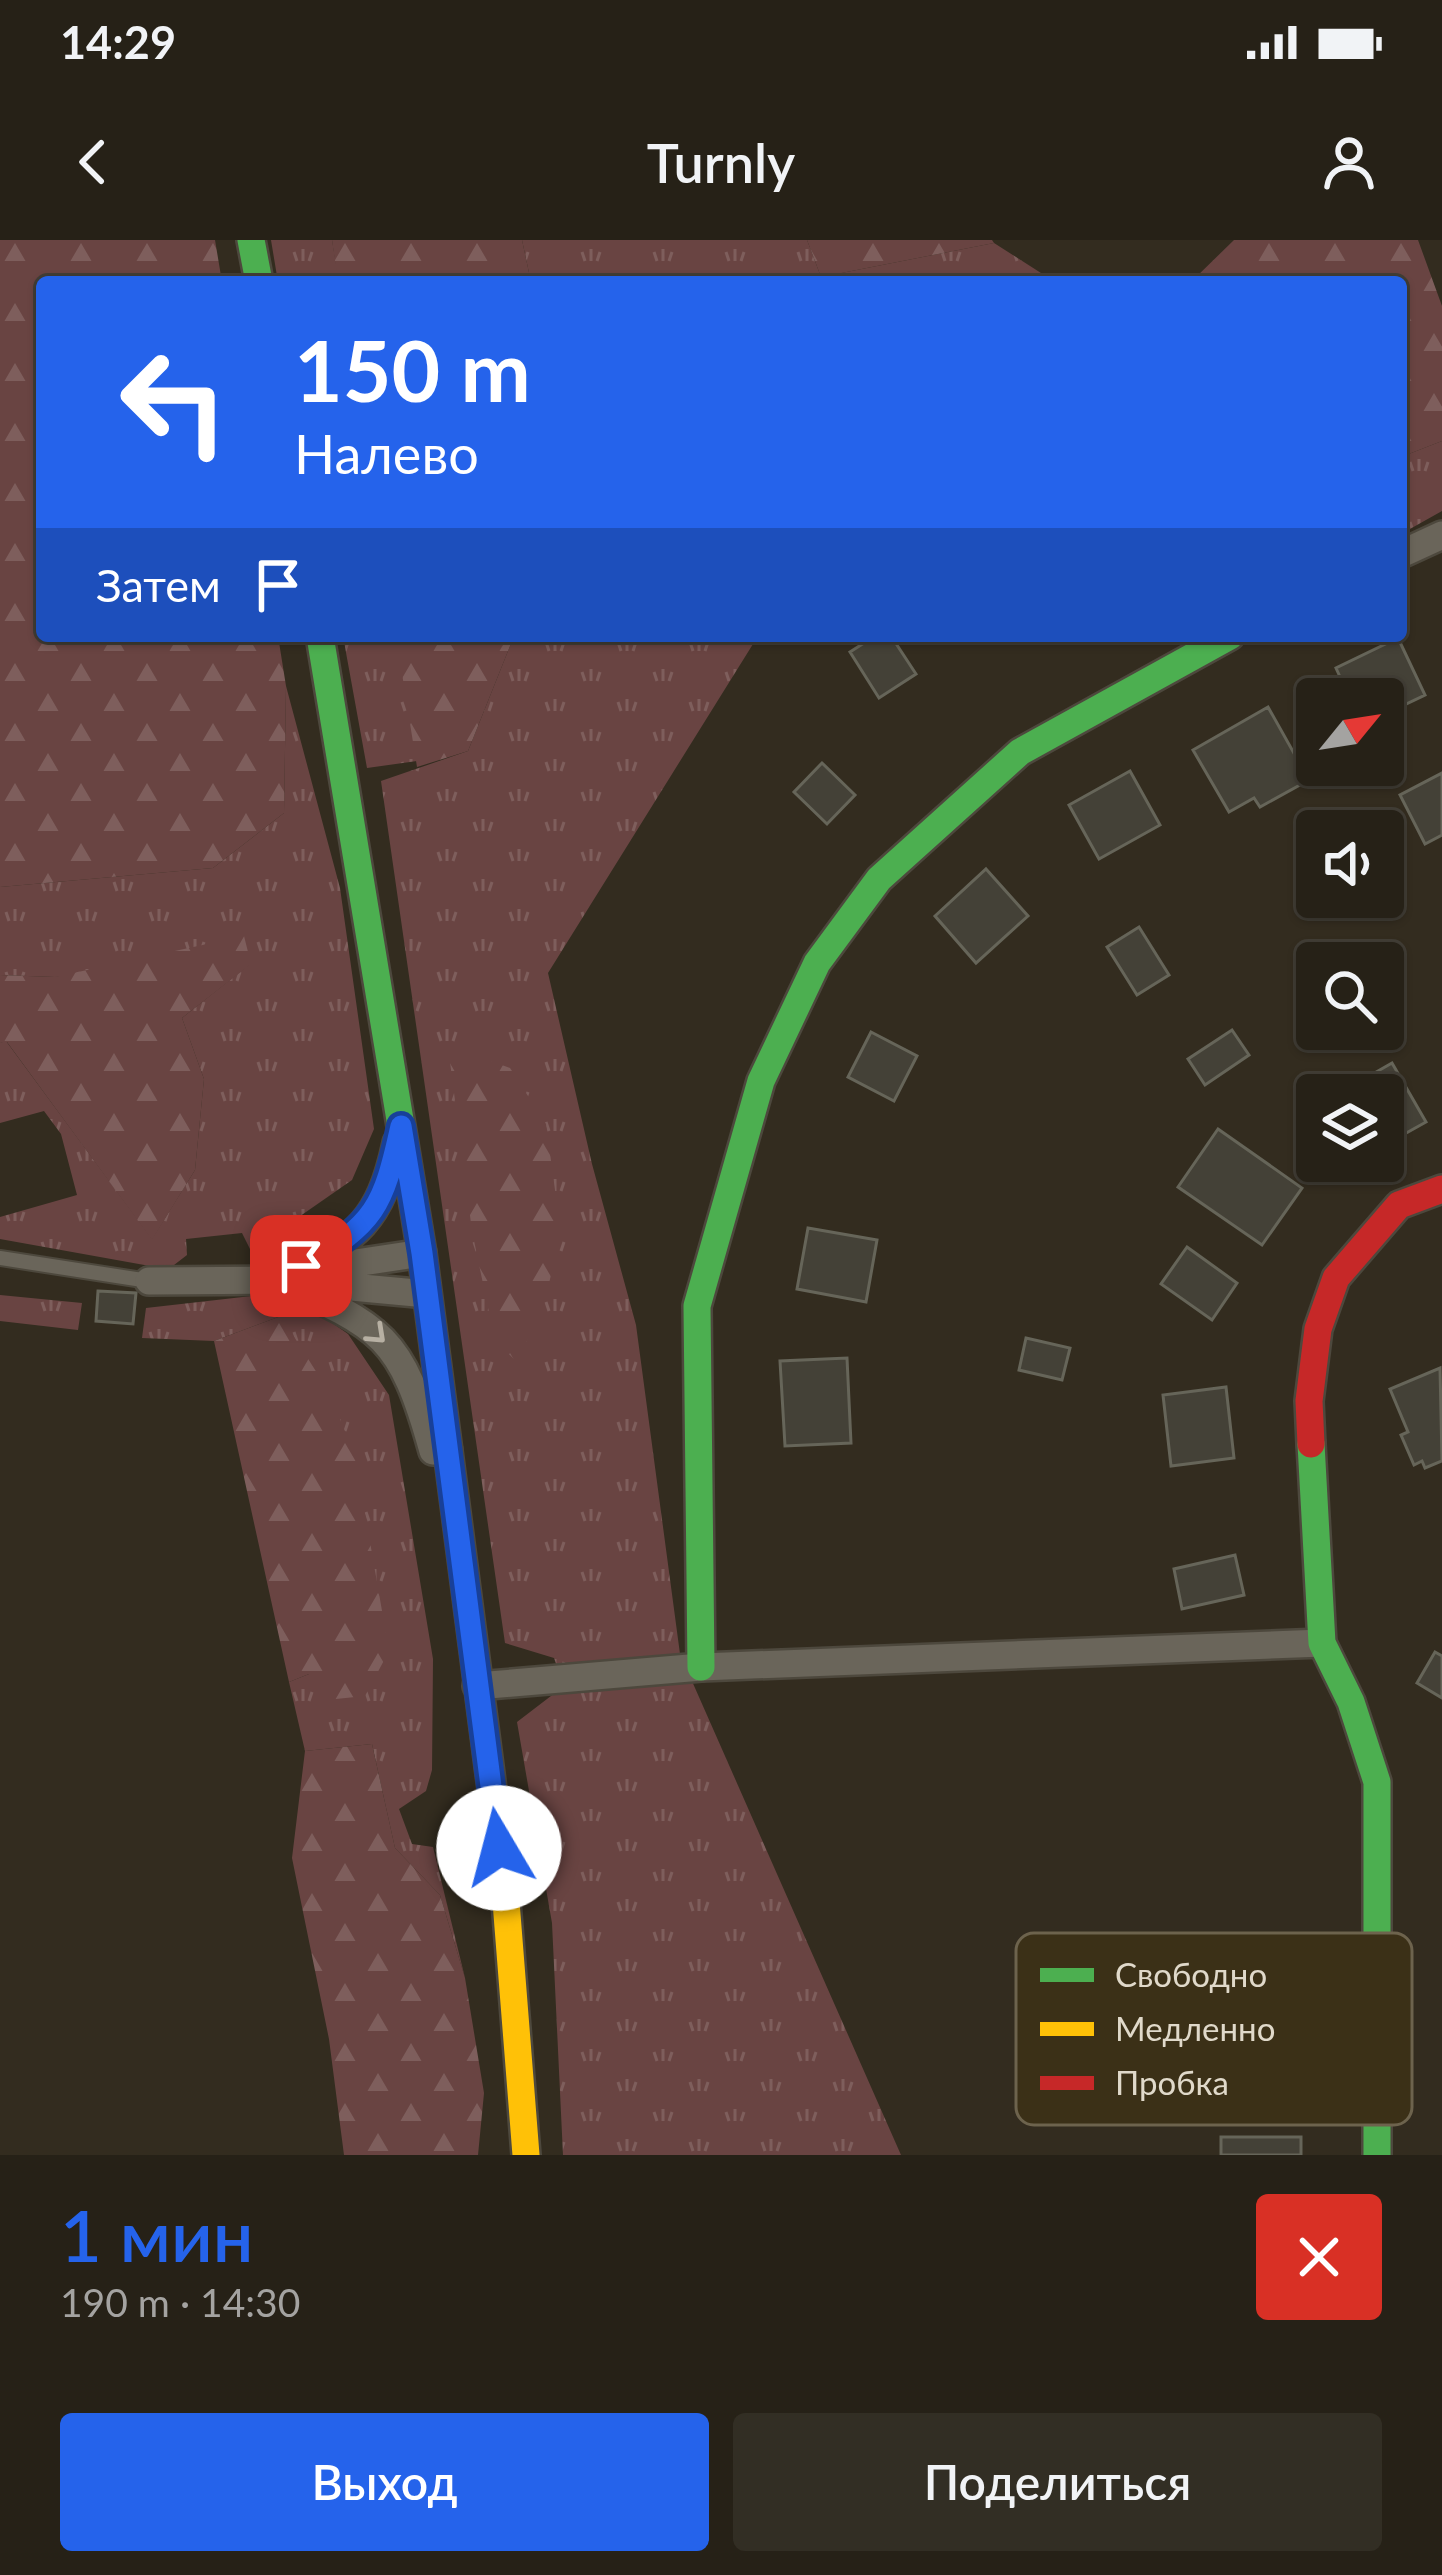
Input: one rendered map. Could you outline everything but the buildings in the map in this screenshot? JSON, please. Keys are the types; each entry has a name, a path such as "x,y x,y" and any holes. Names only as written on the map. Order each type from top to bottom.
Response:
{"street":[{"path":"251,240 258,276"},
{"path":"1407,551 1442,535"},
{"path":"321,642 422,1253 505,1889 526,2155"},
{"path":"701,1667 697,1306 760,1082 817,963 879,879 1020,752 1219,642"},
{"path":"276,1280 327,1252 369,1221 387,1189 401,1126"},
{"path":"1377,1933 1377,1782 1352,1702 1322,1642 1309,1401 1318,1329 1336,1278 1399,1205 1442,1189"},
{"path":"276,1280 324,1265 422,1253"},
{"path":"276,1280 354,1315 388,1342 416,1390 459,1546"},
{"path":"149,1281 276,1280 427,1294"},
{"path":"477,1686 701,1667 1322,1642"}],"lane":[{"path":"0,1258 149,1281"}],"green space":[{"path":"0,240 215,240 221,276 36,276 36,642 279,642 286,686 284,813 213,868 0,887"},
{"path":"271,240 332,240 338,276 277,276"},
{"path":"332,240 522,240 530,276 337,276"},
{"path":"522,240 807,240 821,276 530,276"},
{"path":"807,240 994,243 826,276 821,276"},
{"path":"1234,240 1418,240 1442,306 1442,441 1407,455 1407,276 1197,276"},
{"path":"994,243 1046,276 826,276"},
{"path":"1442,441 1442,511 1407,531 1407,455"},
{"path":"344,642 398,642 417,761 367,768"},
{"path":"397,642 512,642 468,751 417,767"},
{"path":"512,642 754,642 548,973 592,1164 636,1325 680,1654 901,2155 563,2155 552,1923 517,1722 564,1686 554,1658 505,1643 381,781 468,751"},
{"path":"286,686 340,888 374,1129 352,1180 283,1228 269,1254 251,1251 242,1233 186,1239 187,1255 174,1265 150,1266 0,1239 0,1217 77,1195 61,1134 44,1111 0,1123 0,1043 6,1041 152,1239 195,1170 204,1079 182,1018 250,964 55,977 0,975 0,887 213,868 284,813"},
{"path":"244,936 251,964 182,1018 204,1079 195,1170 152,1240 7,1042 0,1043 0,975 55,977"},
{"path":"477,1056 510,1068 546,1124 561,1234 540,1320 515,1360 495,1341 472,1231 450,1062"},
{"path":"288,1292 348,1334 389,1395 433,1659 432,1770 426,1791 399,1809 412,1844 433,1847 465,1978 440,1895 395,1848 372,1744 305,1751 289,1682 309,1674 281,1316 214,1341 142,1338 146,1308"},
{"path":"0,1295 82,1303 78,1330 0,1321"},
{"path":"281,1316 329,1392 355,1456 389,1651 365,1696 326,1700 309,1674 289,1682 214,1341"},
{"path":"372,1744 395,1848 440,1895 465,1978 484,2093 478,2155 344,2155 329,2039 292,1858 305,1751"}],"traffic: fast":[{"path":"251,240 258,276"},
{"path":"321,642 422,1253 448,1451"},
{"path":"701,1667 697,1306 761,1081 817,963 879,879 1020,752 1219,642"},
{"path":"1311,1444 1322,1643 1351,1702 1377,1782 1377,1933"},
{"path":"1377,2125 1377,2155"}],"traffic: slow":[{"path":"448,1451 505,1889 526,2155"}],"traffic: jam":[{"path":"1311,1444 1309,1401 1318,1329 1336,1278 1399,1205 1442,1189"}],"route":[{"path":"301,1266 369,1221 387,1189 401,1126 422,1253 499,1848"}]}
